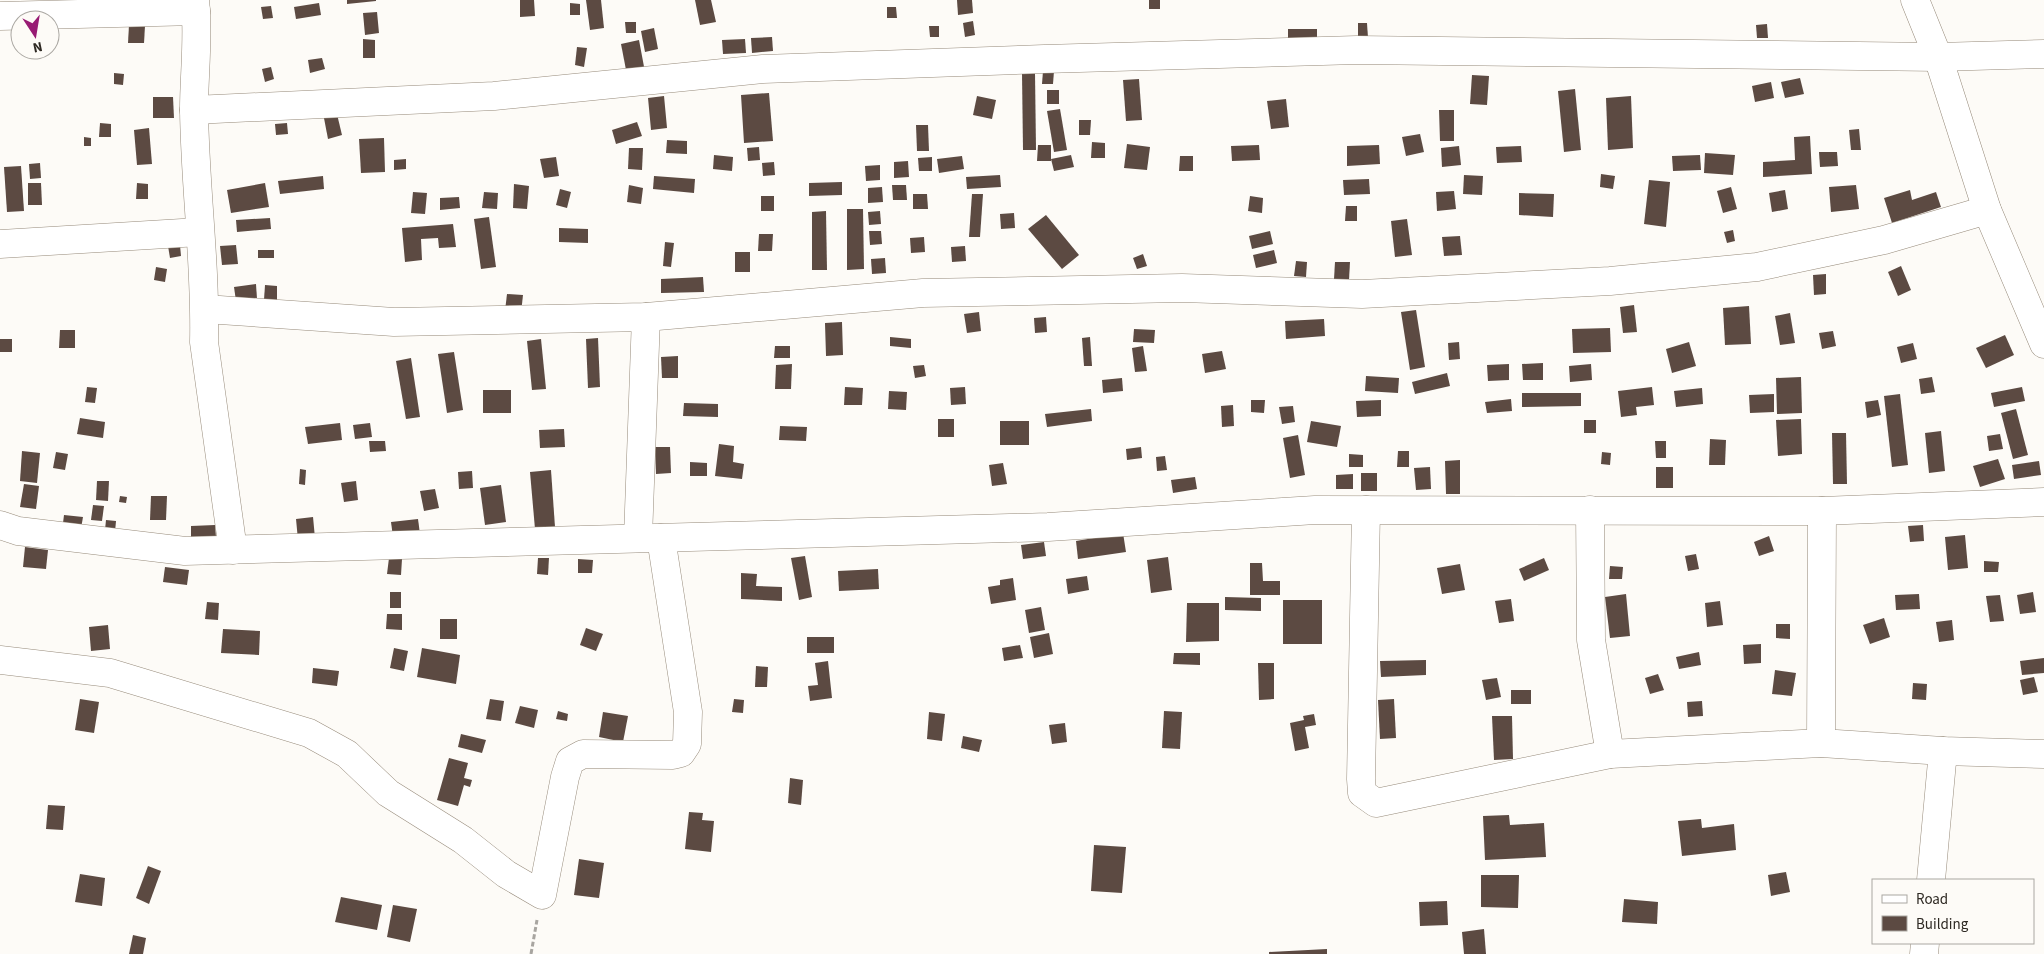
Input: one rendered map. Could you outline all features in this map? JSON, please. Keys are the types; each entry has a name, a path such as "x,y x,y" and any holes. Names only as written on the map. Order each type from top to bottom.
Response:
{"street":[{"path":"1915,0 1938,57 1987,210 2044,344"},
{"path":"0,16 196,6 194,110 199,232 205,309 204,342 234,550"},
{"path":"194,110 494,96 763,69 1044,59 1357,50 1938,57 2044,54"},
{"path":"205,309 394,322 646,317 923,293 1182,288 1362,294 1610,281 1757,267 1884,240 1987,210"},
{"path":"0,244 199,232"},
{"path":"0,660 110,673 309,734 347,754 388,793 463,840 506,874 542,895 570,761 583,754 673,755 681,753 688,744 688,712 649,538 646,317"},
{"path":"0,525 18,531 185,551 1048,527 1315,510 1822,511 2044,502"},
{"path":"1366,510 1360,778 1362,793 1376,803 1610,754 1821,743 1943,751 2044,754"},
{"path":"1590,510 1591,640 1610,754"},
{"path":"1821,743 1822,511"},
{"path":"1931,879 1943,751"}],"path":[{"path":"530,954 542,895"}],"building":[{"path":"347,0 376,0 376,1 347,4"},
{"path":"520,0 534,0 535,16 520,17"},
{"path":"586,0 601,0 604,28 590,30"},
{"path":"695,0 711,0 716,22 700,25"},
{"path":"957,0 972,0 973,13 958,15"},
{"path":"1149,0 1160,0 1160,9 1149,9"},
{"path":"319,3 321,15 296,19 294,7"},
{"path":"570,3 580,4 580,15 570,15"},
{"path":"271,6 273,18 263,19 261,7"},
{"path":"887,7 896,7 897,18 887,18"},
{"path":"377,12 379,33 365,35 363,13"},
{"path":"973,21 975,35 965,37 963,23"},
{"path":"625,22 636,22 636,33 626,33"},
{"path":"1358,23 1367,23 1368,38 1358,38"},
{"path":"1767,24 1768,38 1757,38 1756,25"},
{"path":"129,25 145,26 144,43 128,43"},
{"path":"929,26 939,26 939,37 930,37"},
{"path":"654,28 658,49 645,52 641,31"},
{"path":"1288,29 1317,29 1317,45 1288,45"},
{"path":"772,37 773,51 752,53 751,38"},
{"path":"363,39 375,40 375,58 363,58"},
{"path":"745,39 746,53 723,54 722,40"},
{"path":"639,40 645,72 627,75 621,44"},
{"path":"577,47 587,48 584,67 575,65"},
{"path":"322,58 325,69 310,73 308,60"},
{"path":"271,67 274,79 265,82 262,69"},
{"path":"1043,71 1054,71 1053,84 1042,84"},
{"path":"114,73 124,74 123,85 114,84"},
{"path":"1022,73 1035,73 1036,150 1023,150"},
{"path":"1472,75 1489,76 1487,105 1470,104"},
{"path":"1800,78 1804,94 1785,98 1781,82"},
{"path":"1139,79 1142,120 1126,121 1123,80"},
{"path":"1771,82 1774,98 1755,102 1752,86"},
{"path":"1575,89 1581,150 1564,152 1558,91"},
{"path":"1047,90 1059,90 1059,104 1047,104"},
{"path":"769,93 773,141 744,143 741,95"},
{"path":"664,96 667,128 651,130 648,98"},
{"path":"977,96 996,100 992,119 973,115"},
{"path":"1631,96 1633,148 1608,150 1606,98"},
{"path":"153,97 173,97 174,118 153,118"},
{"path":"1286,99 1289,127 1271,129 1267,101"},
{"path":"1060,109 1067,150 1054,152 1047,111"},
{"path":"336,110 342,135 328,139 323,113"},
{"path":"1439,110 1454,110 1454,141 1440,141"},
{"path":"1079,120 1091,120 1090,135 1079,135"},
{"path":"637,122 642,136 616,144 612,130"},
{"path":"100,123 111,124 111,137 99,137"},
{"path":"287,123 288,134 276,135 275,124"},
{"path":"916,125 928,125 929,151 917,151"},
{"path":"149,128 152,164 137,165 134,130"},
{"path":"1859,129 1861,150 1851,150 1849,130"},
{"path":"1420,134 1424,152 1406,156 1402,137"},
{"path":"1810,136 1812,174 1763,177 1763,162 1795,160 1794,137"},
{"path":"84,137 91,138 91,146 84,146"},
{"path":"384,138 385,172 361,173 359,139"},
{"path":"667,140 687,141 687,154 666,153"},
{"path":"1092,142 1105,143 1105,158 1091,158"},
{"path":"1127,144 1150,147 1147,170 1124,168"},
{"path":"1038,145 1051,145 1051,161 1037,161"},
{"path":"1259,145 1260,160 1232,161 1231,146"},
{"path":"1379,145 1380,164 1347,166 1347,146"},
{"path":"1459,146 1461,165 1442,167 1441,148"},
{"path":"1521,146 1522,162 1497,163 1496,147"},
{"path":"759,147 760,160 748,161 747,148"},
{"path":"629,148 643,148 642,170 628,169"},
{"path":"1819,152 1837,152 1838,166 1820,167"},
{"path":"1705,153 1735,155 1733,175 1704,173"},
{"path":"714,155 733,157 732,171 713,169"},
{"path":"1071,155 1074,167 1054,171 1051,159"},
{"path":"1700,155 1701,170 1673,171 1672,156"},
{"path":"962,156 964,169 939,173 937,159"},
{"path":"1180,156 1193,156 1193,171 1179,171"},
{"path":"556,157 559,176 544,178 540,159"},
{"path":"932,157 932,171 919,171 918,158"},
{"path":"406,159 406,169 394,170 394,160"},
{"path":"908,161 909,177 894,178 894,162"},
{"path":"774,162 775,175 763,176 762,163"},
{"path":"40,163 41,178 30,179 29,164"},
{"path":"880,165 880,180 866,181 865,166"},
{"path":"21,166 24,211 7,212 4,167"},
{"path":"1601,174 1615,176 1613,189 1600,187"},
{"path":"1000,175 1001,187 967,189 966,177"},
{"path":"1464,175 1483,176 1482,195 1463,194"},
{"path":"323,176 324,189 280,194 278,181"},
{"path":"654,176 695,179 694,193 653,189"},
{"path":"1369,179 1370,194 1344,195 1343,180"},
{"path":"1649,180 1670,182 1666,227 1644,224"},
{"path":"842,182 842,195 809,196 809,183"},
{"path":"28,183 41,183 42,205 28,205"},
{"path":"137,183 148,184 148,199 136,199"},
{"path":"265,183 269,207 231,213 227,190"},
{"path":"514,184 529,186 527,209 513,208"},
{"path":"629,185 643,188 641,204 627,202"},
{"path":"892,185 906,185 907,200 893,200"},
{"path":"1856,185 1859,209 1831,212 1829,187"},
{"path":"882,187 883,202 868,203 868,188"},
{"path":"1731,187 1737,209 1723,213 1717,191"},
{"path":"560,189 571,192 567,208 556,205"},
{"path":"1785,190 1788,209 1772,212 1769,193"},
{"path":"1910,190 1912,200 1936,192 1941,207 1892,223 1884,198"},
{"path":"1454,191 1456,209 1437,211 1436,192"},
{"path":"413,192 427,193 425,214 411,213"},
{"path":"484,192 498,193 497,209 482,208"},
{"path":"1519,193 1554,194 1553,217 1519,215"},
{"path":"913,194 927,194 928,209 913,209"},
{"path":"972,194 983,194 980,237 969,237"},
{"path":"761,196 774,196 774,211 761,211"},
{"path":"1250,196 1263,198 1262,213 1248,211"},
{"path":"459,197 460,208 440,210 440,198"},
{"path":"1346,206 1357,206 1357,221 1345,221"},
{"path":"847,209 863,209 864,269 847,270"},
{"path":"826,211 827,270 812,270 812,212"},
{"path":"880,211 881,224 869,225 868,212"},
{"path":"1014,213 1015,228 1001,229 1000,214"},
{"path":"1046,215 1079,255 1062,269 1028,229"},
{"path":"489,217 496,267 481,269 474,219"},
{"path":"270,218 271,229 237,232 236,220"},
{"path":"1407,219 1412,255 1395,257 1391,221"},
{"path":"453,224 456,247 439,248 438,238 421,239 422,260 405,262 402,228"},
{"path":"559,228 588,229 588,243 559,242"},
{"path":"1733,230 1735,241 1727,243 1724,232"},
{"path":"869,231 881,231 882,244 870,245"},
{"path":"1270,231 1273,244 1252,249 1249,236"},
{"path":"759,234 773,234 772,251 758,251"},
{"path":"1460,236 1462,255 1444,256 1442,237"},
{"path":"924,237 925,252 911,253 910,238"},
{"path":"665,242 674,243 671,267 663,266"},
{"path":"180,245 181,256 170,258 168,246"},
{"path":"236,245 238,264 222,265 220,246"},
{"path":"965,246 966,261 952,262 951,247"},
{"path":"258,250 274,250 274,258 258,258"},
{"path":"1274,250 1277,263 1256,268 1253,255"},
{"path":"735,252 750,252 750,272 735,272"},
{"path":"1143,254 1147,266 1137,269 1133,258"},
{"path":"885,258 886,273 872,274 871,259"},
{"path":"1296,261 1307,262 1306,277 1294,276"},
{"path":"1335,262 1350,262 1349,280 1334,279"},
{"path":"1901,266 1911,290 1898,296 1888,272"},
{"path":"156,267 167,269 165,282 154,280"},
{"path":"1826,274 1826,294 1814,295 1813,275"},
{"path":"703,277 704,292 661,293 661,279"},
{"path":"256,284 257,299 236,301 234,287"},
{"path":"265,285 277,286 277,300 264,300"},
{"path":"507,294 523,295 521,313 505,311"},
{"path":"1634,305 1637,332 1623,333 1620,307"},
{"path":"1749,306 1751,344 1725,345 1723,308"},
{"path":"1416,310 1425,367 1410,370 1401,312"},
{"path":"979,312 981,331 967,333 964,314"},
{"path":"1790,313 1795,343 1780,345 1775,316"},
{"path":"1046,317 1047,332 1035,333 1034,318"},
{"path":"1324,319 1325,336 1286,339 1285,321"},
{"path":"842,322 843,355 826,356 825,323"},
{"path":"1610,328 1611,352 1573,353 1572,329"},
{"path":"1134,329 1155,330 1154,343 1133,342"},
{"path":"60,330 75,330 75,348 59,348"},
{"path":"1833,331 1836,346 1822,349 1819,333"},
{"path":"2005,335 2014,355 1986,368 1976,348"},
{"path":"890,337 911,339 911,348 890,346"},
{"path":"1090,337 1092,366 1084,366 1082,338"},
{"path":"598,338 600,387 588,388 586,339"},
{"path":"0,339 12,339 12,352 0,352"},
{"path":"541,339 546,389 532,390 527,341"},
{"path":"1459,342 1460,359 1449,360 1448,343"},
{"path":"1689,342 1696,366 1672,373 1666,349"},
{"path":"1913,343 1917,359 1901,363 1897,347"},
{"path":"775,346 790,346 790,358 774,358"},
{"path":"1143,346 1147,371 1135,372 1132,348"},
{"path":"1222,351 1226,369 1205,373 1202,354"},
{"path":"454,352 463,410 447,413 438,354"},
{"path":"678,356 678,378 662,378 661,357"},
{"path":"411,358 420,417 406,419 396,361"},
{"path":"1543,363 1543,380 1523,380 1522,364"},
{"path":"792,364 791,389 775,389 776,365"},
{"path":"1509,364 1509,380 1488,381 1487,365"},
{"path":"1591,364 1592,380 1570,382 1569,366"},
{"path":"924,365 926,376 915,378 913,366"},
{"path":"1447,373 1450,386 1415,394 1412,382"},
{"path":"1366,376 1399,378 1398,393 1365,391"},
{"path":"1801,377 1802,413 1777,414 1776,378"},
{"path":"1932,377 1935,392 1921,394 1919,379"},
{"path":"1122,378 1123,391 1103,393 1102,380"},
{"path":"87,387 97,388 95,403 85,402"},
{"path":"845,387 863,388 862,405 844,405"},
{"path":"965,387 966,404 951,405 950,388"},
{"path":"1652,387 1654,405 1636,407 1637,415 1621,417 1618,391"},
{"path":"2022,387 2025,401 1994,407 1991,393"},
{"path":"1702,388 1703,404 1676,407 1674,391"},
{"path":"483,390 511,390 511,413 483,413"},
{"path":"889,391 907,392 906,410 888,409"},
{"path":"1522,393 1581,393 1581,406 1522,407"},
{"path":"1774,394 1774,412 1750,413 1749,395"},
{"path":"1900,394 1908,465 1892,467 1884,396"},
{"path":"1511,399 1512,411 1487,413 1485,402"},
{"path":"1251,400 1265,400 1264,413 1251,412"},
{"path":"1381,400 1381,416 1357,417 1356,401"},
{"path":"1878,400 1881,415 1867,418 1865,402"},
{"path":"684,403 718,404 718,417 683,416"},
{"path":"1233,405 1234,426 1222,427 1221,406"},
{"path":"1293,406 1295,422 1282,424 1279,407"},
{"path":"1091,409 1092,421 1047,427 1045,414"},
{"path":"2016,409 2028,455 2013,459 2001,413"},
{"path":"80,418 105,422 103,438 77,434"},
{"path":"938,419 954,419 954,437 938,437"},
{"path":"1801,419 1802,454 1778,456 1776,420"},
{"path":"1584,420 1596,420 1596,433 1584,433"},
{"path":"1000,421 1029,421 1029,445 1000,445"},
{"path":"1311,421 1341,426 1337,447 1307,442"},
{"path":"340,423 342,440 308,444 305,427"},
{"path":"370,423 372,437 355,439 353,425"},
{"path":"780,426 807,427 806,441 779,440"},
{"path":"564,429 565,447 540,448 539,430"},
{"path":"1941,431 1945,471 1929,473 1925,433"},
{"path":"1832,433 1846,433 1847,484 1833,484"},
{"path":"2000,434 2003,449 1989,451 1987,436"},
{"path":"1298,435 1305,475 1290,478 1283,438"},
{"path":"1710,439 1726,440 1725,465 1709,465"},
{"path":"369,441 385,441 386,451 370,452"},
{"path":"1655,441 1666,441 1666,458 1656,458"},
{"path":"719,444 734,446 733,462 744,464 742,479 715,476"},
{"path":"655,447 670,447 671,473 656,474"},
{"path":"1141,447 1142,458 1127,460 1126,449"},
{"path":"22,451 40,453 37,483 20,481"},
{"path":"1398,451 1409,451 1409,467 1397,467"},
{"path":"56,452 68,454 65,470 53,468"},
{"path":"1602,452 1611,453 1610,465 1601,464"},
{"path":"1349,454 1363,455 1363,467 1349,467"},
{"path":"1165,456 1167,470 1157,471 1156,457"},
{"path":"1998,459 2005,479 1980,487 1973,466"},
{"path":"1460,460 1460,494 1446,494 1445,461"},
{"path":"2039,461 2041,475 2014,479 2012,465"},
{"path":"690,462 707,463 707,476 690,476"},
{"path":"1003,463 1007,484 992,486 989,465"},
{"path":"1430,467 1431,489 1416,490 1414,468"},
{"path":"1656,467 1673,467 1673,488 1656,488"},
{"path":"300,469 306,470 305,485 299,484"},
{"path":"551,470 555,527 535,529 530,472"},
{"path":"472,471 473,488 459,489 458,472"},
{"path":"1361,473 1377,473 1377,491 1361,491"},
{"path":"1353,474 1353,489 1336,489 1336,475"},
{"path":"1195,477 1197,489 1173,493 1171,480"},
{"path":"97,481 109,481 108,501 96,500"},
{"path":"356,481 358,500 344,502 341,483"},
{"path":"24,484 39,486 36,509 20,507"},
{"path":"501,485 506,522 485,525 480,488"},
{"path":"435,489 439,508 424,511 420,491"},
{"path":"120,496 127,497 126,503 119,502"},
{"path":"151,496 167,496 166,520 150,520"},
{"path":"93,505 104,506 102,521 91,520"},
{"path":"64,515 83,517 80,534 62,531"},
{"path":"313,517 315,538 298,540 296,519"},
{"path":"418,519 420,534 393,537 391,522"},
{"path":"106,520 116,521 115,532 105,530"},
{"path":"215,525 216,537 191,539 191,526"},
{"path":"1923,525 1924,541 1910,542 1908,526"},
{"path":"1123,533 1126,552 1078,559 1076,541"},
{"path":"1965,535 1968,568 1948,570 1945,537"},
{"path":"1769,536 1774,551 1759,556 1754,542"},
{"path":"1044,542 1046,556 1023,559 1021,545"},
{"path":"25,547 48,550 46,569 23,567"},
{"path":"1696,554 1699,569 1688,571 1685,556"},
{"path":"805,556 812,597 799,600 791,558"},
{"path":"1168,557 1172,590 1151,593 1147,560"},
{"path":"389,558 402,559 401,575 387,574"},
{"path":"538,558 549,558 548,575 537,574"},
{"path":"1544,558 1549,570 1524,581 1519,569"},
{"path":"578,559 593,560 592,573 578,573"},
{"path":"1984,561 1999,562 1998,572 1984,572"},
{"path":"1250,563 1262,563 1263,581 1280,581 1280,595 1250,595"},
{"path":"1460,564 1465,590 1442,594 1437,568"},
{"path":"1610,566 1623,567 1622,579 1609,579"},
{"path":"165,567 189,570 187,585 163,582"},
{"path":"878,569 879,589 839,591 838,571"},
{"path":"741,573 757,574 756,586 782,587 782,601 741,599"},
{"path":"1087,576 1089,590 1068,594 1066,579"},
{"path":"1013,578 1016,600 991,604 988,587 1000,585 1000,580"},
{"path":"390,592 401,592 401,608 390,608"},
{"path":"2033,592 2036,612 2020,614 2017,595"},
{"path":"1626,594 1630,636 1610,638 1605,597"},
{"path":"1919,594 1920,609 1896,610 1895,595"},
{"path":"2000,595 2004,621 1990,622 1986,596"},
{"path":"1225,597 1261,598 1261,611 1225,610"},
{"path":"1511,599 1514,621 1499,623 1495,601"},
{"path":"1283,600 1322,600 1322,644 1283,644"},
{"path":"1720,601 1723,625 1707,627 1705,603"},
{"path":"207,602 219,603 218,620 205,619"},
{"path":"1187,603 1219,603 1219,641 1186,642"},
{"path":"1041,607 1045,630 1029,633 1025,610"},
{"path":"387,614 402,614 402,630 386,629"},
{"path":"1884,618 1890,637 1870,644 1863,625"},
{"path":"440,619 457,619 457,639 440,639"},
{"path":"1952,620 1954,640 1939,642 1936,622"},
{"path":"1776,624 1790,624 1790,639 1776,638"},
{"path":"108,625 110,649 91,651 89,627"},
{"path":"586,628 603,634 596,651 580,645"},
{"path":"223,629 260,631 259,655 221,653"},
{"path":"1049,633 1053,654 1034,658 1030,637"},
{"path":"807,637 834,637 834,653 807,653"},
{"path":"1761,644 1761,663 1744,664 1743,645"},
{"path":"1020,645 1023,658 1004,661 1002,648"},
{"path":"394,648 408,651 404,671 390,668"},
{"path":"422,648 460,655 456,684 417,677"},
{"path":"1699,652 1701,665 1679,669 1676,657"},
{"path":"1174,653 1200,653 1200,665 1173,664"},
{"path":"2044,658 2044,673 2022,675 2020,661"},
{"path":"1426,660 1426,675 1381,677 1380,661"},
{"path":"828,661 832,698 810,701 808,686 818,685 815,663"},
{"path":"1258,663 1274,663 1274,699 1259,700"},
{"path":"756,666 768,667 767,687 755,687"},
{"path":"313,668 339,671 337,686 312,683"},
{"path":"1775,670 1796,673 1792,696 1772,694"},
{"path":"1658,674 1664,690 1650,694 1645,678"},
{"path":"2034,677 2038,692 2023,695 2020,680"},
{"path":"1497,678 1501,697 1486,700 1482,680"},
{"path":"1913,683 1927,684 1926,700 1912,699"},
{"path":"1511,690 1531,690 1531,704 1511,704"},
{"path":"80,699 99,702 94,733 75,730"},
{"path":"490,699 504,701 501,721 486,719"},
{"path":"734,699 744,700 743,713 732,712"},
{"path":"1394,699 1396,738 1380,739 1378,700"},
{"path":"1702,701 1703,716 1688,717 1687,702"},
{"path":"520,706 538,710 534,728 515,723"},
{"path":"558,711 568,714 567,721 556,719"},
{"path":"1164,711 1182,712 1180,749 1162,748"},
{"path":"603,712 628,716 623,742 599,737"},
{"path":"929,712 945,714 942,741 927,739"},
{"path":"1314,714 1316,725 1305,727 1309,748 1295,751 1290,723 1304,720 1303,716"},
{"path":"1492,716 1512,716 1513,759 1494,760"},
{"path":"1065,723 1067,742 1052,744 1049,725"},
{"path":"461,734 486,740 482,753 458,747"},
{"path":"963,736 982,740 979,752 961,748"},
{"path":"449,758 468,763 464,778 472,780 470,787 464,785 458,806 437,800"},
{"path":"790,778 803,780 801,805 788,803"},
{"path":"48,805 65,806 63,830 46,829"},
{"path":"689,812 703,813 702,820 714,821 711,852 685,849"},
{"path":"1509,815 1510,825 1544,823 1546,857 1485,860 1483,816"},
{"path":"1701,819 1702,828 1734,824 1736,850 1682,856 1678,821"},
{"path":"1094,845 1126,847 1122,893 1091,891"},
{"path":"579,859 604,863 599,898 574,895"},
{"path":"148,866 161,871 149,904 136,898"},
{"path":"1786,872 1790,892 1771,896 1768,875"},
{"path":"80,874 105,878 102,906 75,902"},
{"path":"1481,875 1519,875 1518,908 1481,907"},
{"path":"341,897 382,905 377,930 335,922"},
{"path":"1624,899 1658,902 1657,924 1622,922"},
{"path":"1447,901 1448,925 1420,926 1419,902"},
{"path":"393,905 417,909 410,942 387,937"},
{"path":"1484,929 1486,954 1464,954 1462,932"},
{"path":"133,935 146,938 143,954 129,954"},
{"path":"1327,949 1327,954 1269,954 1269,952"}]}
